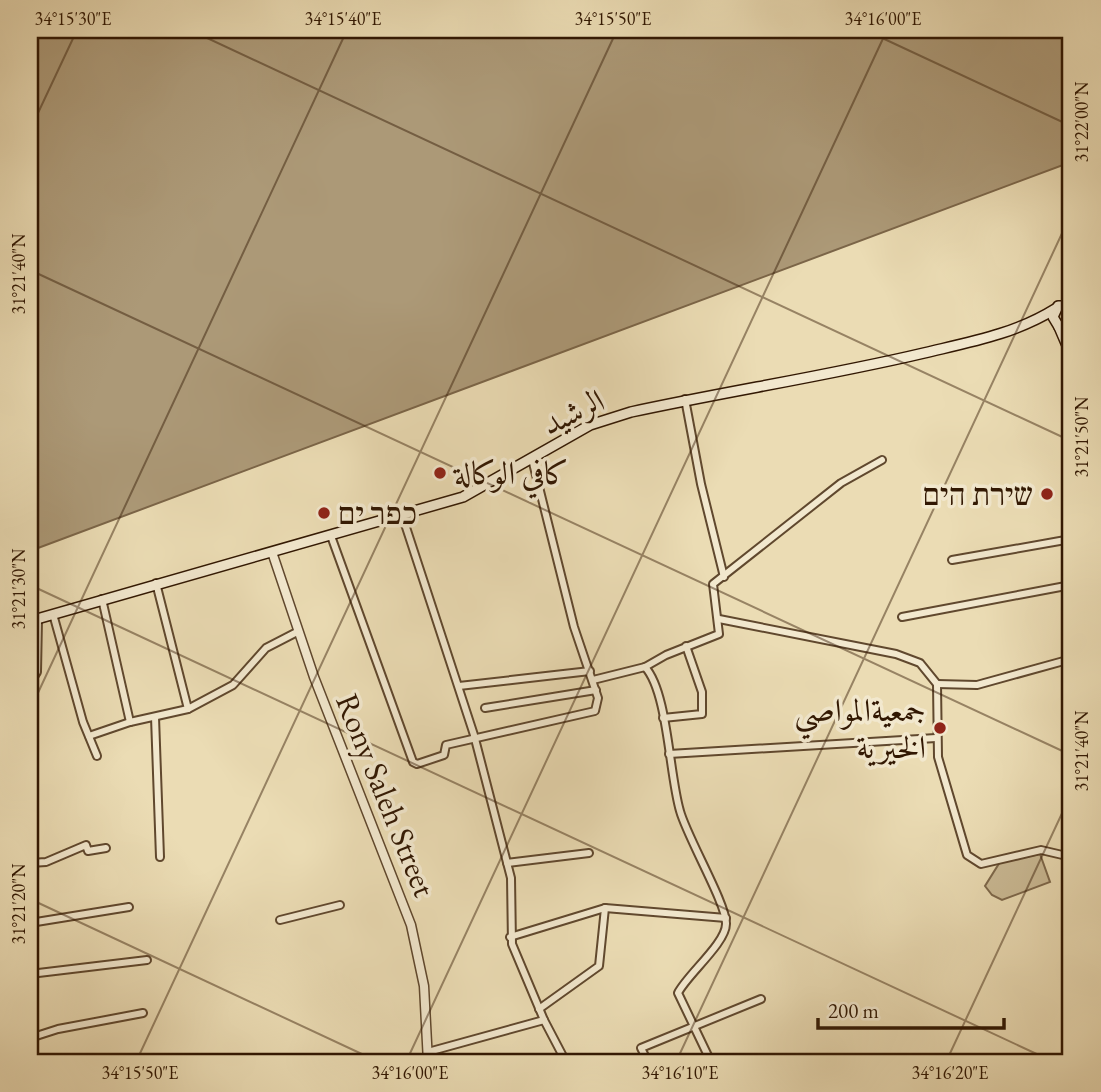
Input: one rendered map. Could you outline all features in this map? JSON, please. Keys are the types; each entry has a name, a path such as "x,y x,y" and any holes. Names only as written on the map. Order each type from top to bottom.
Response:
{"main road":[{"name":"الرشيد","path":"1030,325 1055,309 1069,304"},
{"path":"1055,309 1053,317 1071,355"},
{"name":"الرشيد","path":"34,620 463,497 590,425 685,399 897,359 1030,325 1071,327"}],"street":[{"path":"685,399 701,484 724,577"},
{"path":"331,536 413,762 417,764 439,758 444,755 446,745 594,710 598,707 596,690 574,627 532,459"},
{"path":"593,680 645,667 686,646 719,634 719,619 712,589 841,483 882,460"},
{"path":"402,515 460,686 511,878 510,937 544,1020 566,1062"},
{"path":"951,559 1071,539"},
{"name":"Rony Saleh Street","path":"272,552 297,632 411,925 424,986 428,1062"},
{"path":"156,583 188,709"},
{"path":"902,617 1071,585"},
{"path":"102,599 130,722"},
{"path":"53,614 97,756"},
{"path":"719,619 896,653 920,663 937,684 936,738 944,781 967,855 981,864 1041,850 1071,857"},
{"path":"30,683 37,672 34,620"},
{"path":"89,736 130,722 188,709 233,685 266,648 297,632"},
{"path":"663,718 702,714 702,692 686,646"},
{"path":"937,684 977,685 1071,659"},
{"path":"645,667 653,676 663,718 672,782 686,833 726,918 723,934 678,993 710,1062"},
{"path":"460,686 590,671"},
{"path":"485,708 596,690"},
{"path":"155,717 160,857"},
{"path":"669,754 730,753 936,738"},
{"path":"30,863 46,862 86,845 88,851 106,848"},
{"path":"507,863 589,853"},
{"path":"280,920 340,905"},
{"path":"30,923 129,907"},
{"path":"510,937 565,918 605,908 726,918"},
{"path":"540,1009 599,966 605,908"},
{"path":"30,974 147,960"},
{"path":"648,1062 641,1048 761,999"},
{"path":"30,1038 58,1029 143,1013"},
{"path":"428,1052 544,1020"}],"shaded area":[{"path":"30,30 1071,30 1071,162 30,551"},
{"path":"1040,854 1050,882 1002,900 992,895 985,886 1000,862"}],"place":[{"name":"كافي الوكالة","path":"440,473"},
{"name":"שירת הים","path":"1047,494"},
{"name":"כפר ים","path":"324,513"},
{"name":"جمعيةالمواصي الخيرية","path":"940,728"}]}
